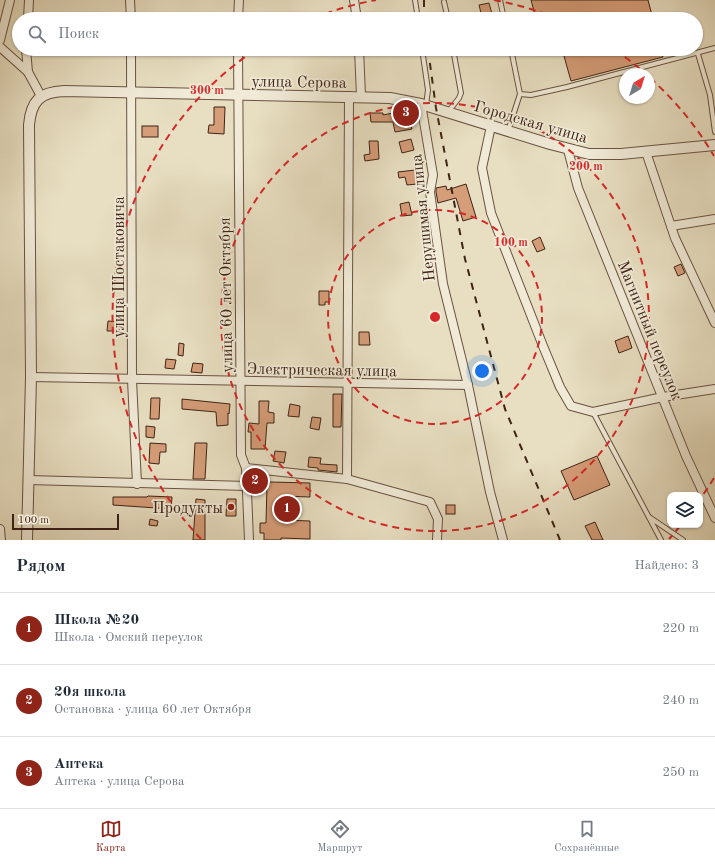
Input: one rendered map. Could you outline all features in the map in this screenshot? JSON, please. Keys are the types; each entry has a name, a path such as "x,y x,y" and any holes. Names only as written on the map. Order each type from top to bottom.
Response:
{"street":[{"path":"0,40 10,0"},
{"path":"28,12 29,0"},
{"path":"130,0 130,12"},
{"path":"238,12 239,0"},
{"path":"354,0 356,12"},
{"path":"0,47 28,72 41,96 32,107 29,125 31,377 27,540"},
{"path":"27,56 28,72"},
{"name":"улица Шостаковича","path":"131,56 132,380 137,484"},
{"name":"улица 60 лет Октября","path":"238,56 241,455 246,468 249,540"},
{"path":"359,56 362,96"},
{"name":"улица Серова","path":"41,96 60,91 362,96 390,98 436,108"},
{"path":"347,479 349,96"},
{"name":"Нерушимая улица","path":"423,104 433,175 430,192 443,284 468,386 490,492 503,540"},
{"name":"Городская улица","path":"436,108 568,150 597,155 715,145"},
{"path":"491,126 482,168 492,212 543,346 560,387 571,406 593,412 664,397 715,389"},
{"name":"Магнитный переулок","path":"568,150 578,188 664,397 686,456 715,518"},
{"path":"646,152 671,226 700,294 712,305 715,323"},
{"path":"671,226 715,219"},
{"name":"Электрическая улица","path":"31,377 468,386"},
{"path":"246,468 347,479 430,502 438,519 437,540"},
{"path":"29,480 247,486"},
{"path":"0,529 0,540"}],"lane":[{"path":"415,0 417,12"},
{"path":"500,0 503,12"},
{"path":"444,2 446,12"},
{"path":"703,52 715,48"},
{"path":"423,56 428,90 423,104"},
{"path":"448,112 461,93 454,56"},
{"path":"508,131 520,94 512,56"},
{"path":"520,94 531,95 567,87 690,56"},
{"path":"699,56 710,95 715,132"},
{"path":"593,412 661,540"},
{"path":"648,517 683,540"}],"building":[{"path":"531,0 648,0 651,12 534,12"},
{"path":"489,3 491,12 481,12 479,5"},
{"path":"564,56 663,56 571,81"},
{"path":"214,107 225,107 224,134 208,133 209,125 214,125"},
{"path":"408,110 412,129 395,132 393,122 371,122 370,113 383,113 383,115"},
{"path":"142,126 158,126 158,137 142,137"},
{"path":"411,139 414,150 402,153 399,142"},
{"path":"369,141 378,141 379,159 365,161 364,155 370,154"},
{"path":"415,170 417,184 407,185 405,177 399,178 398,172"},
{"path":"466,184 476,217 463,221 456,198 438,203 436,188 446,186 447,190"},
{"path":"409,202 412,215 402,216 400,204"},
{"path":"540,237 545,249 537,252 532,241"},
{"path":"681,264 685,273 678,276 674,267"},
{"path":"319,291 329,291 329,302 325,302 325,305 319,305"},
{"path":"108,321 120,322 120,331 107,331"},
{"path":"359,332 369,332 370,345 359,345"},
{"path":"628,336 632,348 619,353 615,341"},
{"path":"179,343 184,344 183,356 178,355"},
{"path":"166,359 176,360 174,369 165,368"},
{"path":"193,363 203,364 202,373 191,372"},
{"path":"333,394 342,394 341,427 333,427"},
{"path":"151,398 160,398 159,419 150,419"},
{"path":"182,399 230,404 228,425 217,426 216,412 182,409"},
{"path":"259,401 269,401 268,412 274,413 274,423 267,423 265,449 251,449 251,432 248,432 249,423 259,424"},
{"path":"290,404 300,406 299,417 288,416"},
{"path":"312,417 321,418 319,430 310,428"},
{"path":"146,426 155,427 154,438 146,437"},
{"path":"150,443 166,444 166,452 160,452 159,464 149,463"},
{"path":"195,443 207,443 205,479 193,479"},
{"path":"275,451 286,452 284,463 273,461"},
{"path":"597,456 610,485 574,500 561,471"},
{"path":"309,457 321,458 320,464 337,465 337,472 318,470 318,468 308,467"},
{"path":"270,482 310,483 310,497 281,496 281,520 310,521 310,539 281,538 281,540 264,540 264,533 260,533 260,523 266,523 267,485 269,485"},
{"path":"113,497 172,497 171,509 113,505"},
{"path":"196,499 205,500 205,540 193,540"},
{"name":"Продукты","path":"227,499 236,499 236,516 226,516"},
{"path":"446,505 455,505 455,514 446,514"},
{"path":"150,519 158,521 157,526 149,525"},
{"path":"595,522 603,540 592,540 585,526"}],"railway":[{"path":"424,0 424,12"},
{"path":"429,56 436,108 465,259 505,409 560,540"}],"place":[{"name":"Аптека","path":"406,113"},
{"name":"20я школа","path":"255,481"},
{"name":"Продукты","path":"231,507"},
{"name":"Школа №20","path":"287,509"}]}
